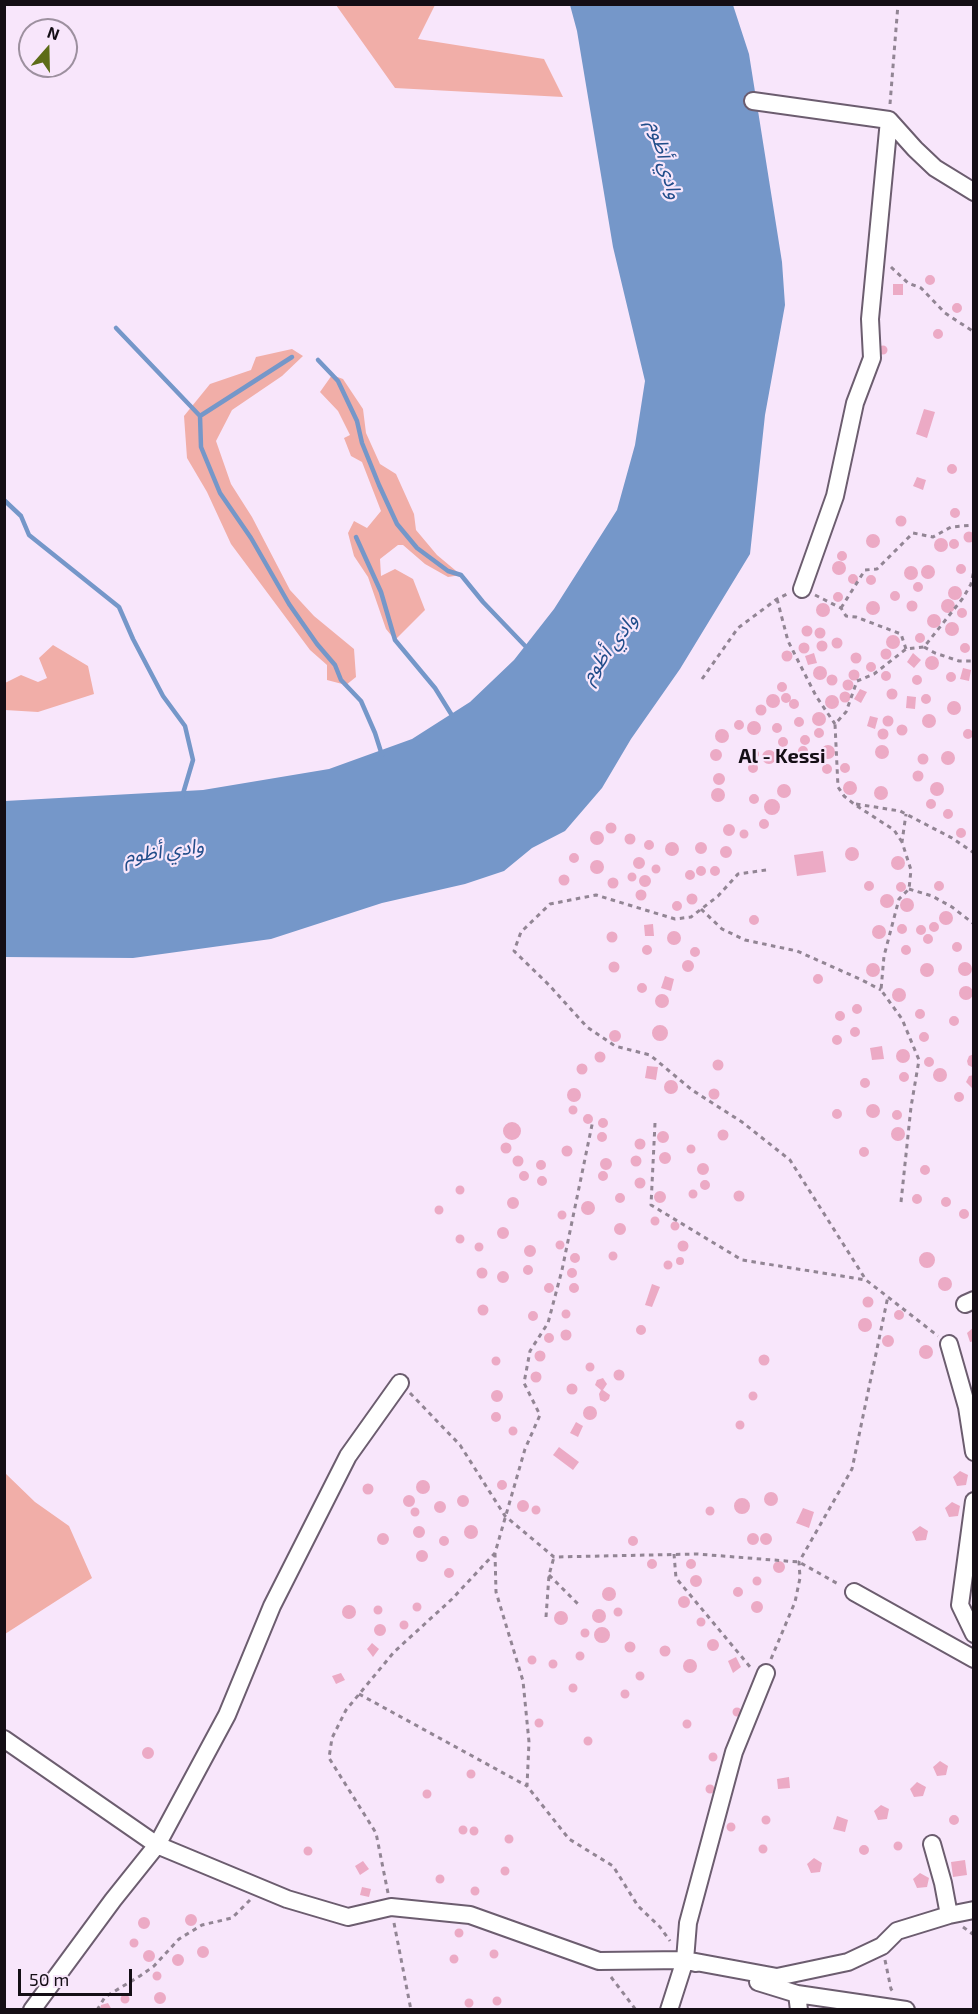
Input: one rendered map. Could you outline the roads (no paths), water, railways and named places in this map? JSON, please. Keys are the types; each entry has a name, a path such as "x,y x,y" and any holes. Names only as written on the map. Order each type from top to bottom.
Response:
{"street":[{"path":"753,101 889,120 935,168 974,192"},
{"path":"802,589 835,496 855,403 871,365 870,319 889,120"},
{"path":"950,1344 967,1407 974,1452"},
{"path":"32,2010 113,1900 157,1845 227,1715 272,1606 348,1456 400,1383"},
{"path":"974,1501 960,1605 974,1634"},
{"path":"854,1592 974,1659"},
{"path":"669,2010 685,1960 688,1923 734,1752 766,1673"},
{"path":"4,1739 157,1845 287,1899 348,1917 391,1907 471,1915 599,1961 685,1960 777,1977 848,1962 882,1946 897,1931 974,1910"},
{"path":"932,1844 943,1882 949,1915"},
{"path":"685,1960 798,2002 905,2009"}],"water":[{"name":"وادي أظوم","path":"570,5 733,5 749,54 782,262 785,305 765,415 750,554 680,669 631,739 602,788 565,831 532,848 504,871 465,884 382,903 271,939 133,958 5,957 5,801 203,790 329,769 412,739 470,702 514,660 554,609 617,510 635,445 645,381 613,247 577,31"}],"waterway":[{"path":"116,328 200,416 201,447 220,493 251,538 289,604 335,665 341,680 361,701 382,755"},
{"path":"200,416 292,357"},
{"path":"318,360 338,381 357,421 362,443 397,524 417,548 448,571 461,575 483,602 529,650"},
{"path":"4,500 21,516 29,535 119,607 163,696 185,726 193,760 182,797"},
{"path":"356,537 381,592 395,640 435,688 453,717"}],"district":[{"name":"Al - Kessi","path":"782,756"}]}
